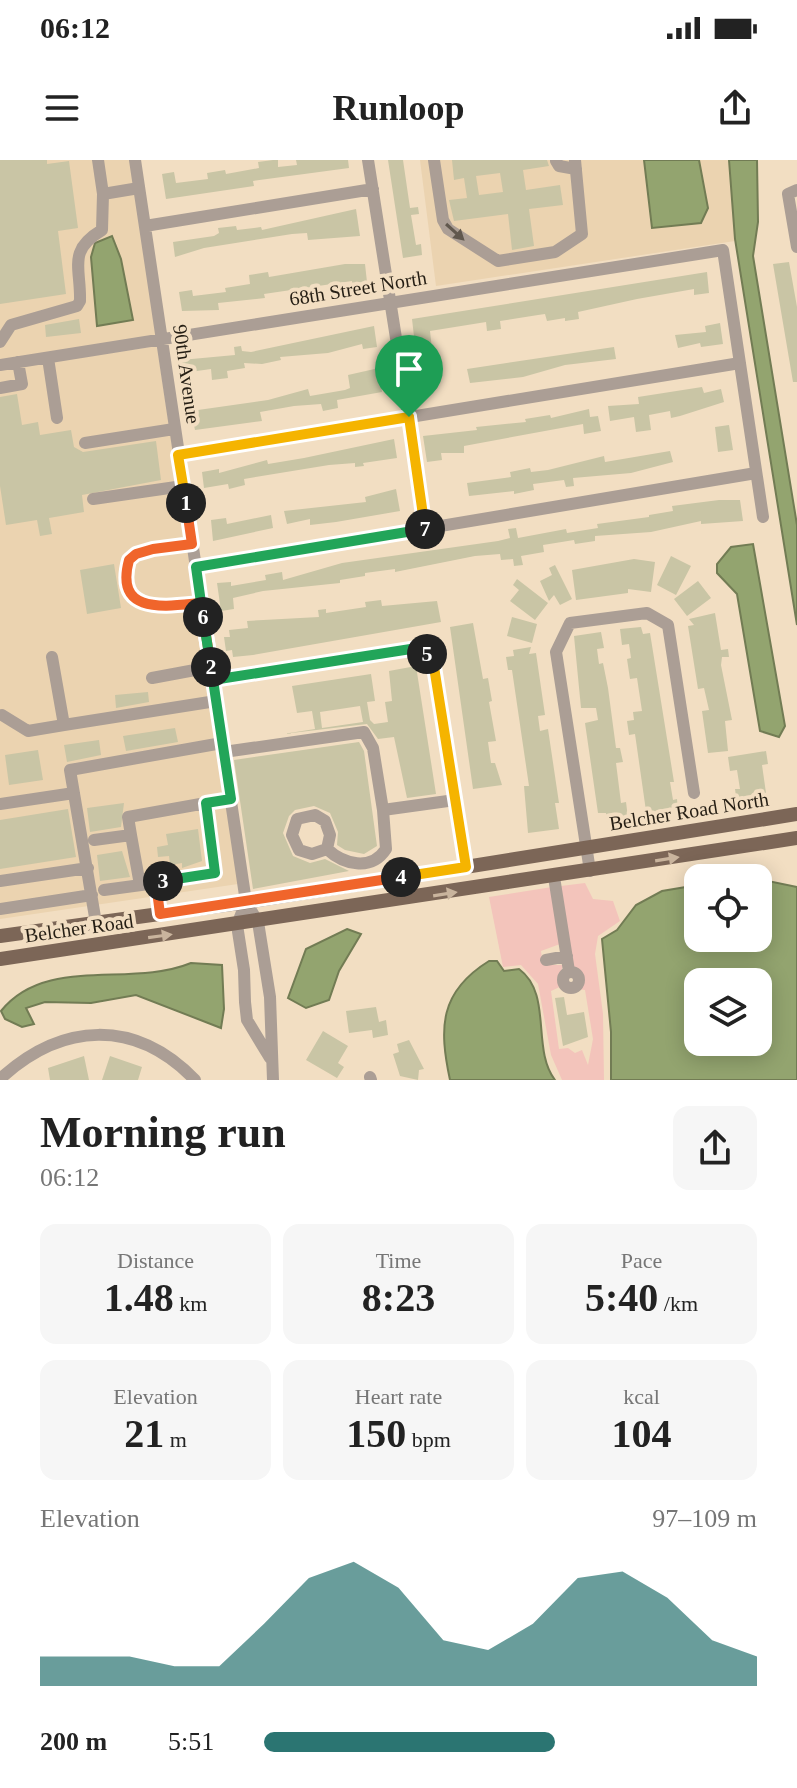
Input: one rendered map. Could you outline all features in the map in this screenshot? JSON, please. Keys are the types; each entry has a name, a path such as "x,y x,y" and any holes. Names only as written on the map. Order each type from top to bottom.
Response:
{"main road":[{"name":"Belcher Road North","path":"587,848 797,814"},
{"path":"590,871 797,838"},
{"name":"Belcher Road","path":"0,936 246,902 587,848"},
{"name":"Belcher Road","path":"0,959 590,871"}],"street":[{"path":"0,342 11,325 77,306 80,301 78,256 86,240 102,230 103,194 98,160"},
{"name":"90th Avenue","path":"135,160 246,902 258,922"},
{"path":"368,160 426,529"},
{"path":"434,160 443,220 448,229 492,261 555,252 582,234 576,165 559,166 556,161"},
{"path":"103,194 139,188"},
{"path":"145,226 373,189"},
{"path":"792,192 797,247"},
{"name":"68th Street North","path":"0,362 162,341 723,250 740,363"},
{"path":"48,358 57,418"},
{"path":"0,388 22,384 18,362"},
{"path":"178,455 740,363 763,517"},
{"path":"85,443 174,429"},
{"path":"196,567 756,473"},
{"path":"93,499 183,486"},
{"path":"192,544 136,554 129,560 128,581 135,600 144,605 201,603"},
{"path":"590,871 556,652 570,623 647,613 668,625 694,793"},
{"path":"152,678 417,648 427,654 434,667 466,867"},
{"path":"52,657 64,725"},
{"path":"2,715 28,731 216,701"},
{"path":"96,923 98,892 88,868 70,770 364,732 373,748 387,845 378,859 347,863 327,849"},
{"path":"0,804 74,793"},
{"path":"140,885 128,817 231,799"},
{"path":"383,810 455,800"},
{"path":"0,909 215,873 206,803"},
{"path":"94,840 131,835"},
{"path":"0,881 88,868"},
{"path":"554,877 569,971"},
{"path":"156,883 160,914"},
{"path":"246,902 237,925 247,1020 270,1058"},
{"path":"258,922 274,1025 270,1058 273,1080"},
{"path":"546,960 567,956"},
{"path":"244,982 267,979"},
{"path":"0,1079 16,1064 52,1043 94,1034 119,1035 148,1044 172,1059 195,1080"}],"shaded area":[{"path":"0,160 130,160 156,337 0,360"},
{"path":"420,160 645,160 652,228 708,208 699,160 729,160 735,241 436,286"},
{"path":"644,160 699,160 708,208 701,223 652,228"},
{"path":"729,160 757,160 758,222 753,256 797,525 797,625 735,239"},
{"path":"112,236 121,259 133,320 97,326 91,257 95,243"},
{"path":"157,346 238,884 0,919 0,370"},
{"path":"753,544 785,726 779,737 760,731 737,594 717,573 717,564 731,547"},
{"path":"772,882 797,887 797,1080 611,1080 611,1032 602,939 617,930 636,905 662,891 684,887 684,952 772,952"},
{"path":"585,883 593,899 613,901 620,921 598,936 595,954 603,1014 604,1080 562,1080 551,1055 538,984 521,965 503,967 489,897 552,887 560,944 541,951 543,965 563,965 559,979 562,986 551,991 559,1049 568,1048 575,1053 582,1050 588,1065 593,1039 585,990 577,989 582,977 573,968 561,886"},
{"path":"347,929 361,934 339,971 329,1000 306,1008 288,998 306,949"},
{"path":"489,961 497,961 504,971 519,969 529,980 539,1007 544,1053 555,1080 450,1080 444,1044 447,1013 460,985"},
{"path":"191,963 222,965 224,1009 221,1028 136,995 91,1003 45,1002 26,1008 34,1024 22,1027 5,1019 1,1011 20,994 41,983 90,975 167,970"}],"building":[{"path":"0,160 47,160 47,164 69,161 78,228 58,231 66,294 0,304"},
{"path":"278,160 278,167 297,165 296,160 348,160 349,168 253,181 254,186 166,199 162,174 174,172 176,183 208,179 207,173 225,170 226,174 259,168 258,162"},
{"path":"388,160 403,160 410,208 418,207 419,214 411,215 416,245 421,244 422,255 403,258"},
{"path":"452,160 547,160 549,166 523,170 526,190 560,185 563,205 529,209 534,246 512,250 508,214 454,221 449,200 467,198 464,178 454,180","holes":["500,173 503,192 479,195 476,176"]},
{"path":"356,209 360,236 308,240 307,233 292,234 204,248 175,257 173,242 214,236 219,233 218,228 236,226 237,230 261,227 262,230"},
{"path":"789,262 797,307 797,382 793,382 773,264"},
{"path":"345,264 365,264 367,282 352,281 264,294 265,298 218,303 219,310 182,311 179,292 192,290 193,296 226,292 225,288 250,284 249,275 268,272 269,277"},
{"path":"707,272 709,293 694,295 694,289 637,299 578,312 579,319 565,321 565,318 547,321 545,314 500,321 501,329 487,331 486,322 430,331 436,386 420,389 412,319"},
{"path":"79,319 81,333 46,337 45,325"},
{"path":"720,323 723,344 701,347 700,343 678,348 675,335 706,332 705,326"},
{"path":"374,326 377,347 363,349 362,344 328,353 280,357 281,360 262,364 244,363 245,368 227,371 228,378 212,380 211,369 183,373 181,360 235,355 234,347 241,346 242,351 251,352"},
{"path":"614,347 616,359 565,365 523,377 470,383 467,369"},
{"path":"379,368 382,392 337,400 338,408 323,411 321,404 294,406 260,412 262,421 195,430 191,411 268,400 308,389 310,396 345,390 350,388 348,375"},
{"path":"702,387 704,393 721,389 724,402 671,418 670,411 649,415 651,430 636,432 634,417 610,421 608,406 639,404 638,397"},
{"path":"17,394 22,425 38,422 40,435 71,430 74,447 83,452 156,441 161,480 82,495 84,512 49,518 52,534 40,536 37,520 6,525 0,486 0,397"},
{"path":"589,409 590,417 598,416 601,431 584,434 583,424 464,446 464,453 441,453 442,460 427,462 423,436 526,422 525,419 550,415 551,418"},
{"path":"729,425 733,450 718,452 715,427"},
{"path":"394,439 397,458 363,463 364,466 355,467 355,463 329,465 244,479 245,485 229,489 228,484 204,488 202,472 219,469 219,473 267,460 268,464"},
{"path":"670,451 673,462 631,473 573,478 574,486 566,487 564,480 533,484 534,490 514,494 514,491 469,496 467,483 511,477 510,472 530,468 531,472 548,470 604,456 605,462"},
{"path":"396,489 400,511 310,525 310,519 287,524 284,511 366,502 365,497"},
{"path":"740,500 743,521 701,524 701,521 651,532 595,536 595,541 575,544 574,540 543,545 544,552 521,556 523,565 514,566 513,559 501,560 500,554 395,572 395,569 365,573 365,576 340,580 340,583 263,591 233,598 234,609 221,611 217,583 231,582 231,586 266,580 265,575 282,572 283,580 342,563 498,541 510,538 508,529 516,528 518,538 566,529 567,533 598,528 597,524 673,511 672,506"},
{"path":"271,515 273,528 213,541 211,520 226,518 227,524"},
{"path":"671,556 691,566 676,595 657,585"},
{"path":"634,559 655,562 651,592 628,589 628,593 576,600 572,570"},
{"path":"114,564 121,608 87,614 80,570"},
{"path":"555,565 572,599 560,605 554,595 549,601 540,581 552,575 549,568"},
{"path":"517,579 548,603 535,620 510,601 519,590 513,585"},
{"path":"698,581 711,598 687,616 674,599"},
{"path":"381,600 382,606 437,601 441,622 253,655 233,657 232,650 226,651 224,637 230,637 229,630 248,628 247,621 319,617 318,610 326,609 326,613 366,607 365,602"},
{"path":"715,613 721,650 728,649 729,657 722,657 721,665 732,720 725,721 728,751 708,753 702,711 709,710 704,688 698,689 688,626 694,625 689,619"},
{"path":"512,617 537,624 532,643 507,636"},
{"path":"473,623 483,679 488,678 492,701 489,702 496,741 488,742 491,763 495,763 502,785 473,789 450,627"},
{"path":"641,627 643,634 650,633 674,782 670,782 678,812 647,818 635,734 629,735 627,721 634,720 633,712 642,711 637,678 630,679 627,659 631,658 629,644 622,645 620,629"},
{"path":"601,632 604,648 597,649 599,664 603,663 616,748 620,748 623,762 616,763 621,803 626,802 628,818 607,820 606,813 598,813 585,723 598,720 596,708 581,708 574,636"},
{"path":"531,647 529,654 536,653 545,715 538,716 540,731 548,729 559,803 555,803 559,829 528,833 524,786 529,786 512,670 508,670 506,657 514,656 513,650"},
{"path":"416,666 436,794 407,798 394,737 378,739 367,724 283,734 315,729 312,711 297,713 292,686 371,674 375,701 367,702 370,720 374,724 388,722 385,702 392,701 389,671","holes":["360,706 363,722 322,728 320,712"]},
{"path":"148,692 149,702 116,708 115,695"},
{"path":"175,728 178,742 126,751 123,736"},
{"path":"99,740 101,755 67,762 64,745"},
{"path":"359,742 364,751 377,846 364,854 345,850 337,845 338,832 330,813 314,806 295,810 289,816 283,833 293,856 310,863 325,859 349,871 253,889 234,760"},
{"path":"38,750 43,780 9,785 5,755"},
{"path":"766,751 768,764 762,765 767,800 737,804 735,789 740,789 737,770 730,771 728,757"},
{"path":"124,803 121,827 90,832 87,808"},
{"path":"68,809 76,857 0,869 0,820"},
{"path":"198,829 202,861 182,868 182,863 170,865 169,856 158,857 157,847 168,845 166,834"},
{"path":"122,851 130,877 100,881 97,855"},
{"path":"564,997 567,1015 584,1012 588,1037 563,1046 555,998"},
{"path":"376,1007 379,1022 386,1020 388,1035 373,1038 372,1030 349,1033 346,1011"},
{"path":"323,1031 348,1046 338,1063 344,1067 337,1078 306,1060"},
{"path":"409,1040 424,1069 419,1070 418,1080 400,1076 393,1054 399,1052 397,1044"},
{"path":"84,1056 89,1080 50,1080 48,1068"},
{"path":"110,1056 142,1067 138,1080 102,1080"}],"route":[{"path":"409,417 426,529 196,567 213,680 417,648 427,654 434,667 466,867 160,914 156,883 215,873 206,803 231,799 201,603 158,607 144,605 135,600 129,590 126,569 129,560 136,554 192,544 178,455 409,417"}]}
